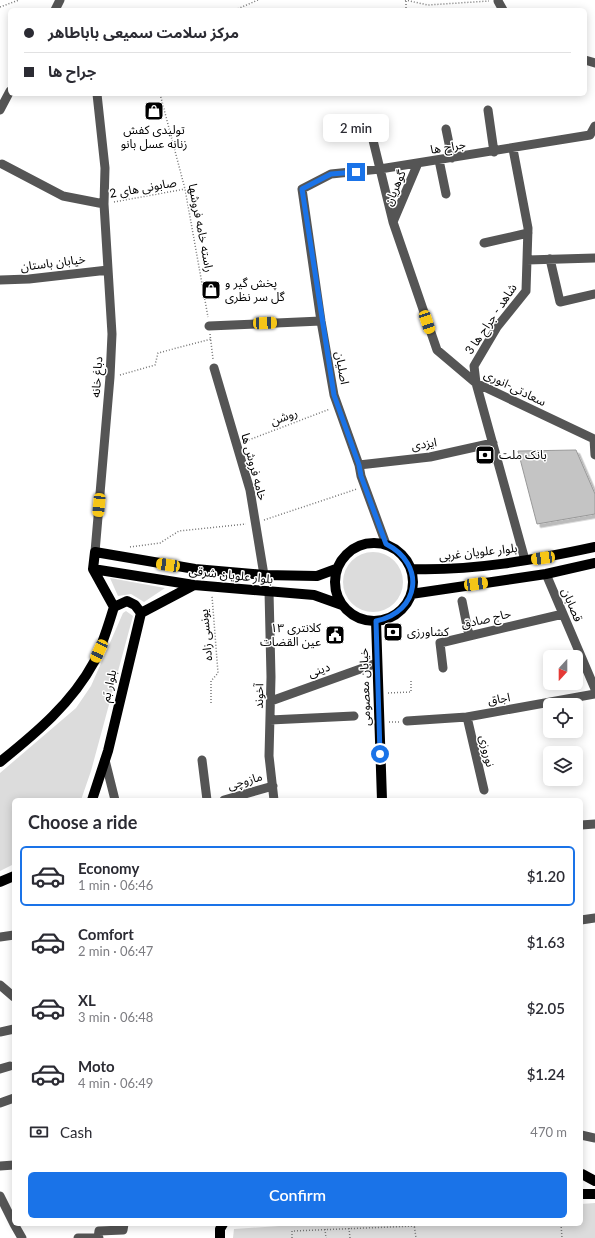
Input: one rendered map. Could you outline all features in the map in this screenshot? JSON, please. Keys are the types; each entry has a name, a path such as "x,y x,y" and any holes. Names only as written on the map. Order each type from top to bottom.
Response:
{"main road":[{"path":"373,542 386,544 397,550 406,558 411,569 413,582 411,594 406,605 397,614 386,619 376,621 362,619 350,614 342,605 336,594 334,582 336,569 346,554 361,544 373,542"},
{"name":"بلوار علویان غربی","path":"411,569 434,570 525,560 595,546"},
{"path":"95,552 93,569 114,607 124,602 130,602 141,613 194,585"},
{"name":"بلوار علویان شرقی","path":"95,552 195,569 264,575 317,576 336,569"},
{"path":"411,594 546,574 595,563"},
{"name":"بلوار علویان شرقی","path":"93,569 194,585 314,595 342,605"},
{"name":"بلوار بَم","path":"0,762 38,731 65,704 83,680 104,640 114,607"},
{"name":"بلوار بَم","path":"93,798 105,760 141,613"},
{"name":"خیابان معصومی","path":"376,621 382,798"},
{"path":"0,882 12,877"},
{"path":"583,1174 595,1173"},
{"path":"583,1175 595,1181"},
{"path":"583,1194 595,1194"}],"street":[{"path":"0,110 8,95"},
{"name":"دباغ خانه","path":"95,552 110,377 112,334 104,204 105,168 97,96"},
{"path":"488,110 494,152"},
{"name":"جراح ها","path":"302,189 331,174 380,169 494,152 590,135 595,126"},
{"name":"سعادتی-انوری","path":"370,128 393,222 437,350 476,384 594,439 595,455"},
{"path":"446,129 452,158"},
{"name":"شاهد - جراح ها 3","path":"513,149 528,233 526,291 497,327 474,366 476,384 525,560"},
{"path":"439,160 446,194"},
{"name":"گوهریان","path":"393,222 418,163"},
{"path":"2,164 63,196 104,204"},
{"name":"اصلیان","path":"302,189 321,321 334,395 359,465 364,487 386,544"},
{"path":"484,243 528,233"},
{"path":"527,260 595,258"},
{"path":"550,259 560,302 595,294"},
{"name":"خیابان باستان","path":"0,280 29,279 108,270"},
{"path":"209,326 321,321"},
{"name":"خامه فروش ها","path":"214,368 250,490 264,575"},
{"name":"ایزدی","path":"359,465 430,456 493,443"},
{"name":"قصابان","path":"546,574 592,675 595,689"},
{"name":"آخوند","path":"269,591 271,701 269,756 274,798"},
{"path":"462,601 469,636"},
{"name":"حاج صادق","path":"442,668 440,642 563,614"},
{"name":"دینی","path":"271,701 377,663"},
{"name":"اجاق","path":"407,721 467,717 595,694"},
{"path":"270,720 354,716"},
{"name":"نوروزی","path":"467,717 484,790"},
{"path":"105,760 114,798"},
{"path":"202,760 207,798"},
{"name":"مازوچی","path":"231,798 272,786"},
{"path":"583,826 595,824"},
{"path":"583,920 595,918"},
{"path":"0,937 12,935"},
{"path":"0,985 12,995"},
{"path":"0,1032 12,1029"},
{"path":"0,1069 10,1066"},
{"path":"0,1103 12,1099"},
{"path":"583,1135 595,1138"},
{"path":"0,1166 12,1165"},
{"path":"0,1196 3,1209 12,1221"},
{"path":"15,1226 22,1238"},
{"path":"78,1238 98,1238 99,1231 123,1230 124,1226"}],"path":[{"path":"0,7 19,0"},
{"path":"240,8 258,0"},
{"path":"406,0 428,5 498,1"},
{"name":"راسته خامه فروشها","path":"161,96 185,189 209,326 214,368"},
{"name":"صابونی های 2","path":"104,204 185,189"},
{"path":"110,377 155,365 158,353 211,339"},
{"name":"روشن","path":"236,444 338,406"},
{"path":"160,543 180,532 255,523 364,487"},
{"name":"یونسی زاده","path":"211,586 218,673 211,681 211,703"},
{"path":"379,693 411,692 410,679"},
{"path":"379,723 407,721"},
{"path":"292,1238 292,1231 392,1226"},
{"path":"414,1226 416,1238"},
{"path":"561,1226 562,1238"},
{"path":"349,1228 350,1238"},
{"path":"325,1229 326,1238"}],"shaded area":[{"path":"367,552 379,552 390,557 398,565 403,576 401,594 390,607 379,612 367,612 356,607 348,599 343,588 343,576 348,565 356,557"},
{"path":"110,578 165,588 144,602 131,594 118,596"},
{"path":"126,611 133,616 91,771 82,798 12,798 12,865 0,871 0,773 76,708 91,686 123,613"},
{"path":"595,1203 595,1238 233,1238 234,1229 278,1226 583,1226 583,1204"}],"building":[{"path":"576,450 595,494 595,514 537,524 518,451"}],"place":[{"name":"تولیدی کفش زنانه عسل بانو","path":"154,111"},
{"name":"پخش گیر و گل سر نظری","path":"211,290"},
{"name":"بانک ملت","path":"485,455"},
{"name":"کشاورزی","path":"393,632"},
{"name":"کلانتری ۱۳ عین القضات","path":"335,635"}],"route":[{"path":"356,172 331,174 302,189 321,321 334,395 386,544 397,550 406,558 411,569 413,582 411,594 406,605 397,614 386,619 376,621 380,754"}]}
